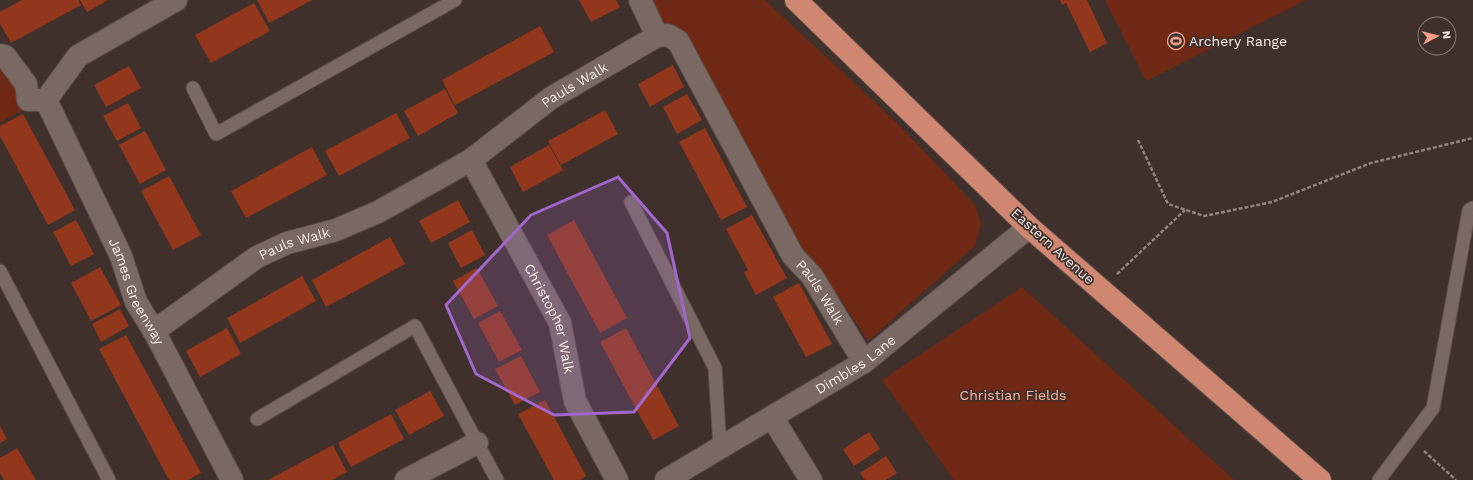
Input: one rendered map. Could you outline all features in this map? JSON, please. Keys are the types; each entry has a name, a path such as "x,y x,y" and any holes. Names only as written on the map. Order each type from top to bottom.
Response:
{"highway":[{"name":"Eastern Avenue","path":"796,0 1029,227 1320,480"}],"street":[{"path":"0,55 5,56 26,84 28,100 46,100 78,56 176,0"},
{"path":"640,0 657,36"},
{"name":"Pauls Walk","path":"154,331 257,257 287,243 336,230 378,212 471,160 551,98 657,36 668,35 678,41 793,256 812,276 864,362"},
{"name":"James Greenway","path":"46,100 121,256 136,302 154,331 232,480"},
{"name":"Christopher Walk","path":"471,160 560,323 575,401 617,480"},
{"name":"Dimbles Lane","path":"666,480 864,362 1029,227"},
{"path":"772,418 811,480"},
{"path":"406,480 477,443"}],"lane":[{"path":"193,88 216,134 455,0"},
{"path":"631,202 714,368 720,448"},
{"path":"1379,480 1433,408 1469,210 1473,208"},
{"path":"0,271 109,480"},
{"path":"257,419 416,326 497,480"}],"path":[{"path":"1138,140 1168,204 1204,216 1272,202 1371,163 1473,138"},
{"path":"1101,289 1184,210"},
{"path":"1423,450 1456,480"}],"highlighted area":[{"path":"618,177 667,233 690,338 634,412 554,415 476,374 446,305 531,215"}],"green space":[{"path":"646,0 765,0 898,124 975,205 981,224 975,246 868,341 822,271 797,250 660,28"},
{"name":"Archery Range","path":"1105,0 1306,0 1146,81"},
{"path":"0,59 4,59 24,109 0,123"},
{"name":"Christian Fields","path":"1022,287 1234,480 954,480 882,380"}],"building":[{"path":"22,0 78,0 81,5 11,43 0,24 0,12"},
{"path":"80,0 108,0 87,12"},
{"path":"257,0 312,0 269,23"},
{"path":"579,0 616,0 620,7 591,22"},
{"path":"1060,0 1087,0 1107,43 1090,52 1066,3 1062,5"},
{"path":"254,3 270,31 211,63 195,35"},
{"path":"540,26 554,52 455,105 442,80"},
{"path":"673,65 684,87 650,107 638,84"},
{"path":"129,66 141,88 106,107 94,85"},
{"path":"445,89 458,113 418,136 404,111"},
{"path":"687,94 702,120 677,134 663,107"},
{"path":"128,103 141,128 117,141 103,116"},
{"path":"605,110 618,134 561,165 548,141"},
{"path":"396,113 410,138 339,176 325,151"},
{"path":"23,114 75,210 48,225 0,136 0,126"},
{"path":"705,128 747,207 721,220 679,142"},
{"path":"145,131 166,170 140,184 119,145"},
{"path":"549,145 563,170 523,192 510,167"},
{"path":"312,147 327,175 246,218 231,191"},
{"path":"169,176 201,235 173,250 141,191"},
{"path":"458,200 470,222 431,243 419,221"},
{"path":"752,215 787,278 756,295 744,272 748,270 726,229"},
{"path":"76,220 94,254 71,266 53,232"},
{"path":"574,220 627,318 600,333 547,235"},
{"path":"472,230 485,255 461,268 448,243"},
{"path":"390,237 405,264 326,307 312,280"},
{"path":"100,267 121,305 91,321 71,283"},
{"path":"477,268 498,306 474,319 453,281"},
{"path":"302,276 316,301 240,343 227,318"},
{"path":"799,283 832,344 806,357 773,297"},
{"path":"120,309 129,326 101,342 92,324"},
{"path":"500,311 522,350 499,362 478,323"},
{"path":"227,328 241,354 200,377 186,351"},
{"path":"626,328 679,426 653,440 600,342"},
{"path":"126,335 201,473 188,480 169,480 99,349"},
{"path":"521,356 540,392 515,405 495,369"},
{"path":"430,391 444,416 409,435 395,410"},
{"path":"545,400 586,476 580,480 554,480 518,414"},
{"path":"391,414 404,439 351,467 338,443"},
{"path":"0,426 7,439 0,443"},
{"path":"869,432 880,449 854,466 843,449"},
{"path":"333,445 347,472 332,480 268,480"},
{"path":"17,448 36,480 4,480 0,473 0,458"},
{"path":"886,456 897,473 886,480 865,480 860,473"}],"place":[{"name":"Archery Range","path":"1176,41"}]}
